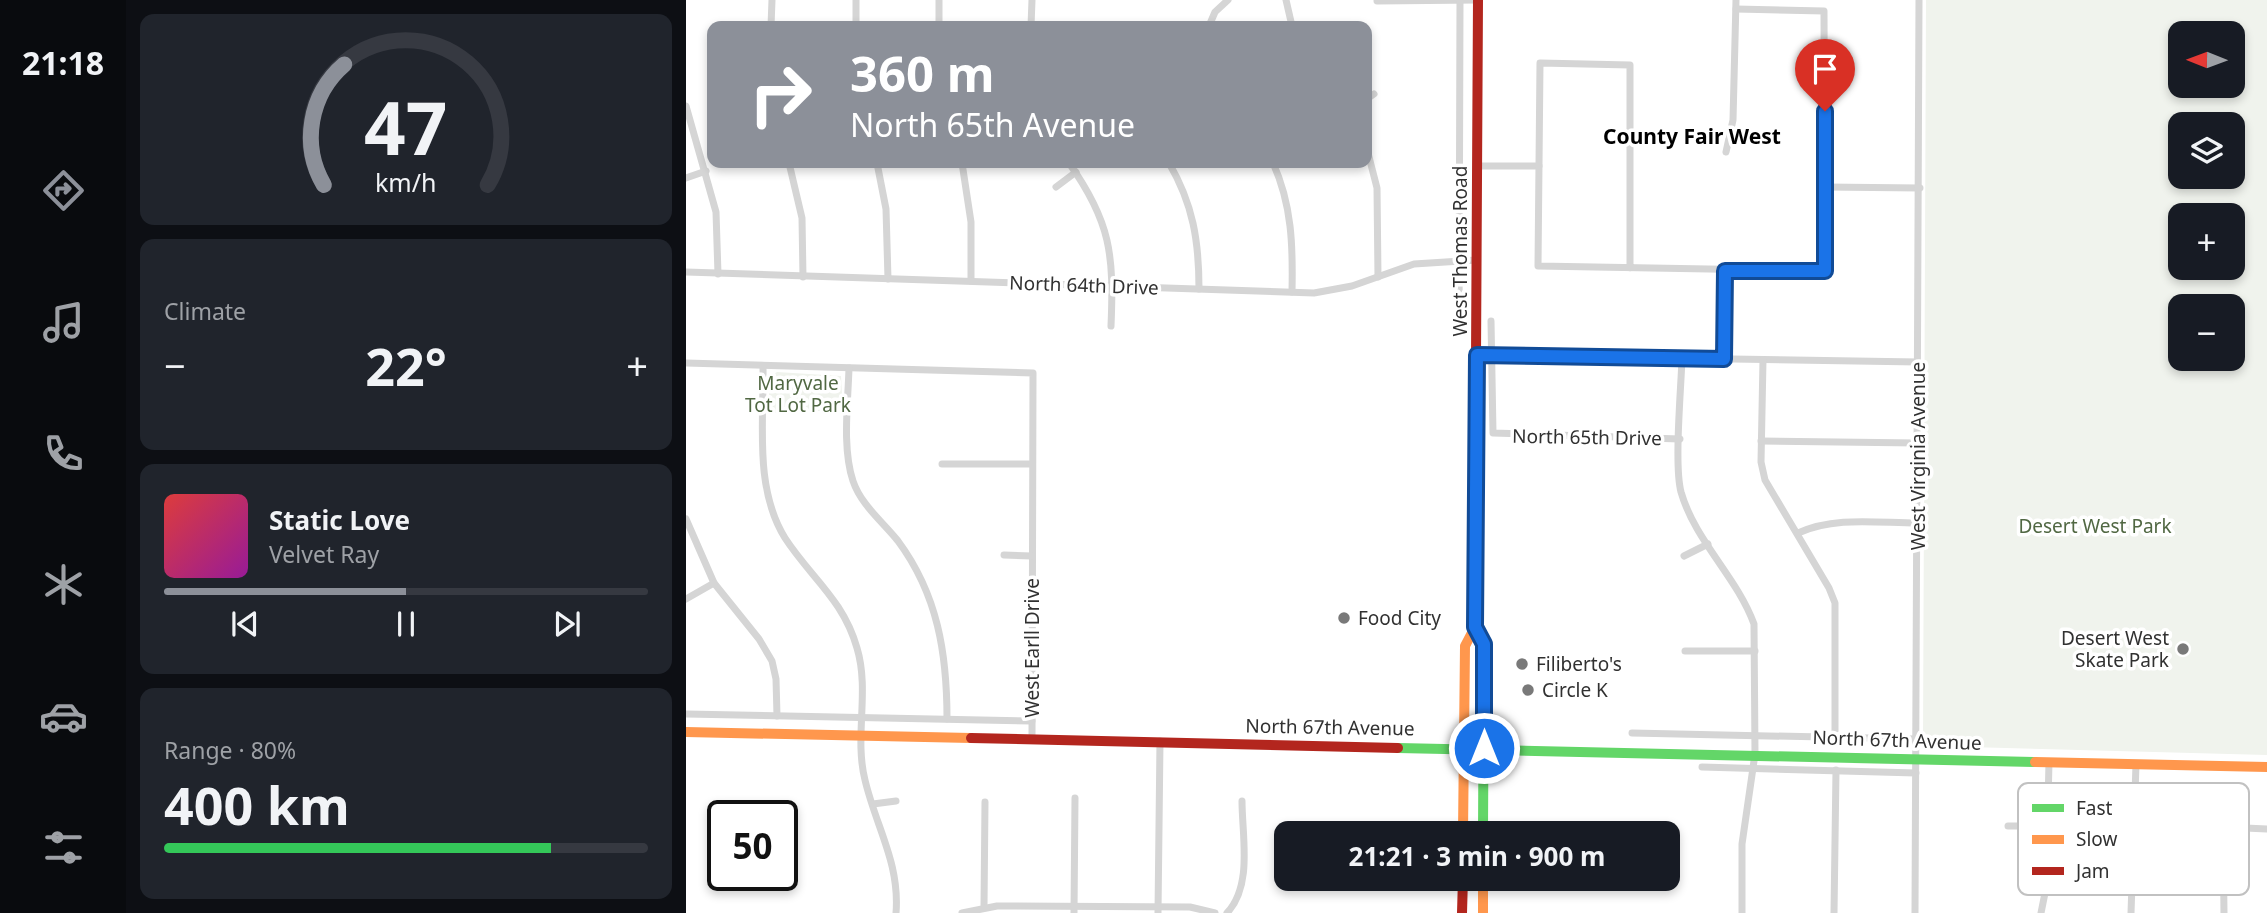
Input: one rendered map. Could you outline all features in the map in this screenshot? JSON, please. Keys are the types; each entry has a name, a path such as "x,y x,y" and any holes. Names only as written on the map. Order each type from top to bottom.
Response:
{"main road":[{"name":"West Thomas Road","path":"1463,821 1465,646 1475,627 1478,0"},
{"name":"West Thomas Road","path":"1475,627 1484,644 1483,821"},
{"name":"North 67th Avenue","path":"686,732 1916,757 2267,767"},
{"path":"1462,913 1463,891"},
{"path":"1483,891 1483,913"}],"street":[{"path":"771,21 772,0"},
{"path":"856,0 856,21"},
{"path":"939,0 939,21"},
{"path":"1031,0 1031,21"},
{"path":"1286,0 1291,21"},
{"name":"West Thomas Road","path":"1459,334 1460,0"},
{"path":"1377,1 1478,0"},
{"path":"1726,152 1733,120 1736,0"},
{"name":"West Virginia Avenue","path":"1915,913 1919,0"},
{"path":"1212,21 1222,1"},
{"path":"1630,268 1630,65 1540,63 1538,266 1725,271 1825,271 1824,11 1736,9"},
{"path":"686,106 716,212 718,274"},
{"path":"1478,166 1539,166"},
{"path":"790,168 802,218 803,277"},
{"path":"878,168 886,209 888,279"},
{"path":"963,168 971,222 971,281"},
{"path":"1073,168 1101,215 1109,243 1113,286 1111,326"},
{"path":"1172,168 1194,217 1199,244 1199,289"},
{"path":"1275,168 1289,206 1293,243 1292,292"},
{"path":"1372,168 1377,188 1378,276"},
{"path":"686,178 706,171"},
{"path":"1056,187 1076,172"},
{"path":"1825,187 1920,188"},
{"name":"North 64th Drive","path":"686,272 1292,292 1328,291 1414,264 1459,259 1477,260"},
{"path":"1724,359 1725,271"},
{"name":"West Thomas Road","path":"1491,321 1493,433"},
{"path":"1477,355 1918,362"},
{"path":"1682,358 1681,491 1708,544 1751,615 1755,651 1755,754 1742,844 1742,913"},
{"path":"1763,360 1761,441 1765,480 1798,533 1835,603 1835,737"},
{"path":"686,363 849,368 848,458 854,483 864,501 910,558 929,597 944,653 947,719"},
{"path":"763,366 763,454 768,491 783,535 828,590 847,619 862,666 863,772 894,864 896,913"},
{"name":"West Earll Drive","path":"849,368 1032,373 1032,739"},
{"name":"North 65th Drive","path":"1493,433 1681,439"},
{"path":"1761,441 1917,443"},
{"path":"942,464 1032,464"},
{"path":"686,519 714,583 759,639 772,661 776,680 777,716"},
{"path":"1798,533 1816,525 1835,522 1917,523"},
{"path":"1684,556 1708,544"},
{"name":"West Earll Drive","path":"1004,555 1032,556"},
{"path":"686,599 714,583"},
{"path":"1685,650 1755,651"},
{"path":"686,714 1032,721"},
{"name":"North 67th Avenue","path":"1632,733 1916,739"},
{"path":"1158,910 1160,741"},
{"path":"2048,783 2049,762"},
{"path":"2135,783 2136,764"},
{"name":"North 67th Avenue","path":"1702,767 1916,773"},
{"path":"1834,913 1836,771"},
{"path":"1074,910 1075,798"},
{"path":"873,804 896,801"},
{"path":"1227,913 1237,900 1243,880 1242,801"},
{"path":"984,907 985,802"},
{"path":"2008,826 2018,826"},
{"path":"2249,829 2267,830"},
{"path":"2041,913 2045,895"},
{"path":"2131,913 2132,895"},
{"path":"2224,895 2224,913"},
{"path":"962,913 984,907 1158,910 1190,907 1215,913"}],"green space":[{"name":"Desert West Park","path":"1926,0 2267,0 2267,755 1930,746 1923,742"},
{"name":"Maryvale Tot Lot Park","path":"777,372 841,376 843,410 769,413 769,378"}],"traffic: fast":[{"path":"1476,358 1475,627 1484,644 1483,821"},
{"path":"1398,748 2035,762"}],"traffic: slow":[{"path":"1463,821 1465,646 1475,627"},
{"path":"686,732 971,738"},
{"path":"2035,762 2267,767"},
{"path":"1483,891 1483,913"}],"traffic: jam":[{"path":"1476,358 1478,0"},
{"path":"971,738 1398,748"},
{"path":"1462,913 1463,891"}],"place":[{"name":"Food City","path":"1344,618"},
{"name":"Desert West Skate Park","path":"2183,649"},
{"name":"Filiberto's","path":"1522,664"},
{"name":"Circle K","path":"1528,690"}],"district":[{"name":"County Fair West","path":"1692,136"}],"route":[{"path":"1484,748 1484,644 1475,627 1477,355 1724,359 1725,271 1825,271 1825,111"}]}
